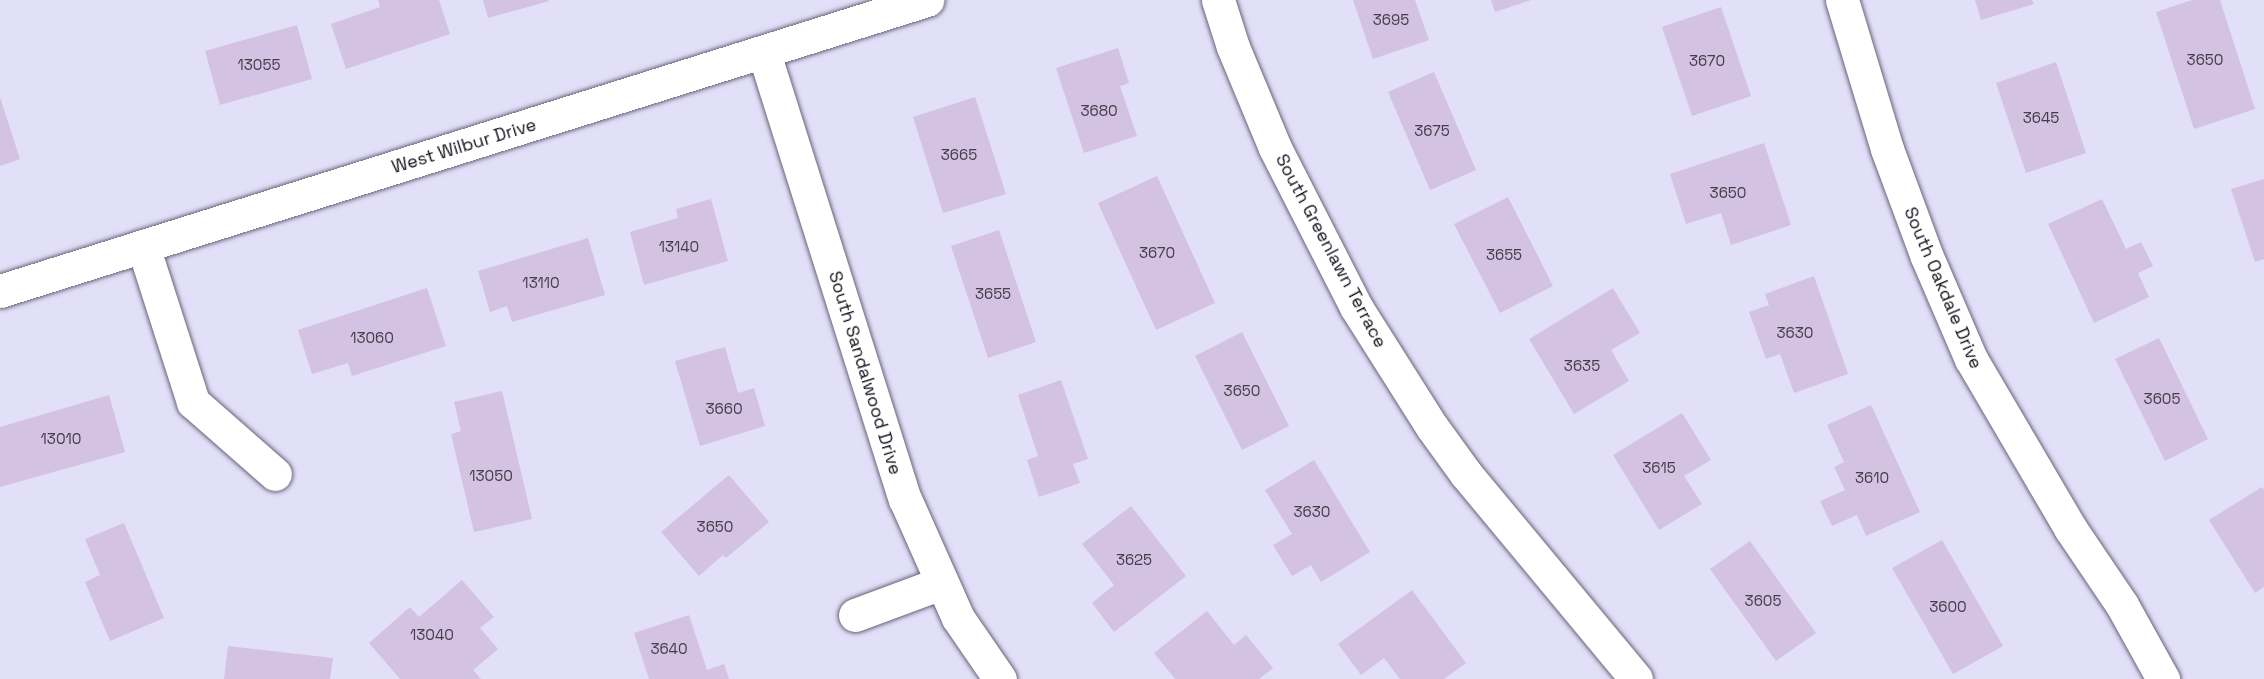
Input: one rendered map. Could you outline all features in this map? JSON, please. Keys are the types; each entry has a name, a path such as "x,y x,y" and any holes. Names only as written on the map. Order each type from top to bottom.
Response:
{"street":[{"name":"West Wilbur Drive","path":"0,291 927,0"},
{"name":"South Greenlawn Terrace","path":"1218,0 1233,47 1275,148 1356,307 1432,428 1466,474 1636,679"},
{"name":"South Oakdale Drive","path":"1842,0 1887,149 1927,257 1971,359 2070,528 2122,605 2163,679"},
{"name":"South Sandalwood Drive","path":"764,53 905,499 958,618 1000,679"},
{"path":"143,246 194,402 275,474"},
{"path":"855,615 941,583"}],"building":[{"path":"378,0 439,0 450,34 346,69 331,24 380,7"},
{"path":"483,0 549,0 549,1 488,18"},
{"path":"1353,0 1415,0 1429,40 1373,59"},
{"path":"1491,0 1531,0 1495,12"},
{"path":"1975,0 2032,0 2034,4 1981,20"},
{"path":"2192,0 2220,0 2255,109 2194,129 2156,12"},
{"path":"1721,7 1751,96 1692,116 1662,27"},
{"path":"297,25 312,79 220,105 205,51"},
{"path":"1118,48 1129,83 1120,86 1137,136 1084,153 1056,68"},
{"path":"2056,62 2086,153 2026,173 1996,83"},
{"path":"1434,72 1476,170 1430,190 1388,92"},
{"path":"0,97 20,159 0,166"},
{"path":"975,97 1006,194 943,213 913,117"},
{"path":"1764,143 1791,225 1731,245 1721,213 1686,224 1670,174"},
{"path":"1157,176 1215,303 1156,330 1098,203"},
{"path":"2264,179 2264,259 2255,262 2231,189"},
{"path":"1508,197 1553,286 1500,313 1454,224"},
{"path":"711,199 728,261 644,285 630,232 678,218 676,209"},
{"path":"2102,199 2126,249 2141,242 2153,266 2138,273 2149,297 2094,323 2048,224"},
{"path":"999,230 1036,342 988,358 951,246"},
{"path":"588,238 605,295 512,322 507,306 490,312 478,271"},
{"path":"1814,276 1848,374 1794,393 1780,354 1766,359 1749,312 1769,305 1765,294"},
{"path":"427,288 446,346 352,376 348,363 312,374 298,330"},
{"path":"1613,288 1640,333 1611,350 1629,381 1574,414 1529,339"},
{"path":"1242,332 1289,426 1242,450 1195,356"},
{"path":"2159,338 2208,439 2165,461 2115,359"},
{"path":"725,347 738,393 754,388 765,426 700,446 675,361"},
{"path":"1061,380 1088,459 1073,464 1080,483 1039,497 1027,460 1038,456 1018,395"},
{"path":"502,391 532,519 474,532 451,434 461,431 454,402"},
{"path":"109,395 125,452 0,487 0,427"},
{"path":"1871,405 1920,512 1866,536 1857,515 1832,526 1820,501 1845,490 1834,467 1844,462 1827,425"},
{"path":"1682,413 1711,460 1684,476 1702,504 1659,530 1613,455"},
{"path":"1314,460 1370,552 1321,582 1311,565 1292,576 1273,545 1292,534 1265,490"},
{"path":"729,475 769,522 726,558 723,555 699,576 661,532"},
{"path":"2262,487 2264,490 2264,587 2255,593 2209,520"},
{"path":"1131,506 1186,576 1114,632 1092,603 1114,585 1082,544"},
{"path":"124,523 164,618 110,641 85,582 100,575 85,539"},
{"path":"1942,540 2003,646 1953,674 1892,568"},
{"path":"1750,541 1816,633 1776,661 1710,569"},
{"path":"462,580 494,617 480,628 498,649 473,670 481,679 400,679 369,643 410,607 419,617"},
{"path":"1412,590 1466,663 1444,679 1400,679 1384,658 1361,675 1338,644"},
{"path":"1207,611 1234,645 1246,635 1273,668 1259,679 1175,679 1154,653"},
{"path":"689,615 707,670 724,664 729,679 649,679 634,633"},
{"path":"228,646 333,658 330,679 224,679"}]}
